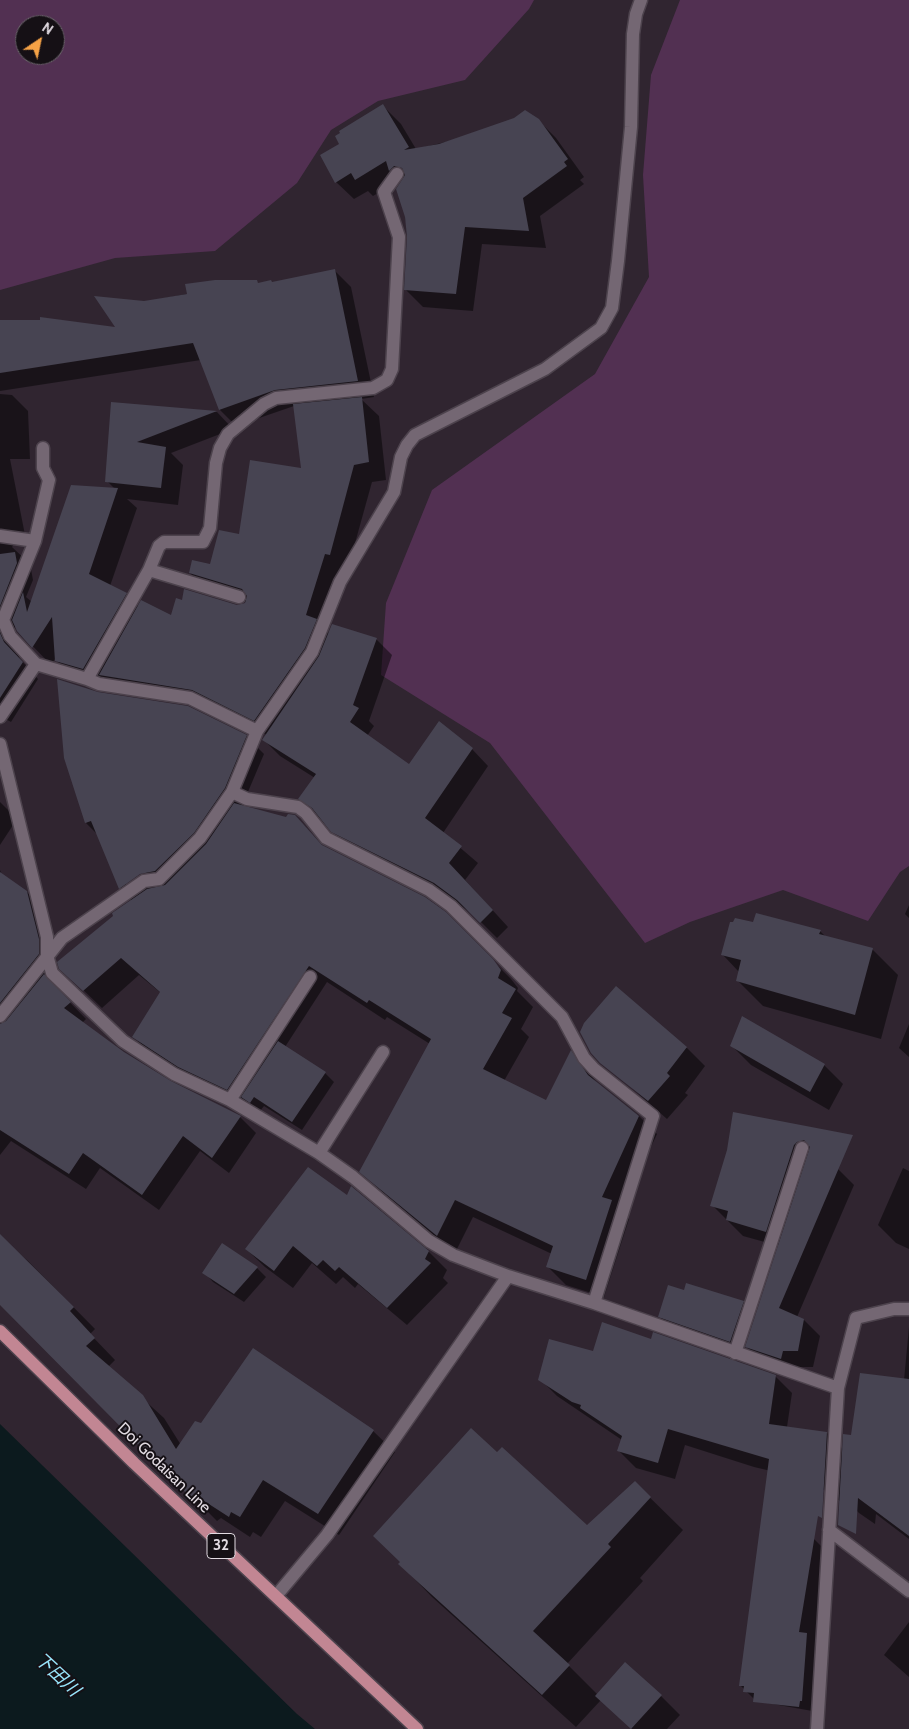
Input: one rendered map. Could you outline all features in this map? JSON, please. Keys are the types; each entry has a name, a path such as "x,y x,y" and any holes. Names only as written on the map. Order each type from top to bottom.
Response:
{"main road":[{"name":"Doi Godaisan Line","path":"0,1331 134,1463 417,1729"}],"street":[{"path":"0,1016 41,966 47,954 62,938 144,881 159,879 200,838 232,792 257,731 312,652 340,582 394,492 401,457 415,435 545,368 601,328 612,308 631,127 633,34 636,14 641,0"},
{"path":"87,679 149,570 159,546 164,542 204,542 210,528 216,463 220,448 228,434 264,404 276,398 373,388 383,383 390,375 399,237 384,192 397,174"},
{"path":"44,448 43,468 49,480 35,541 3,620 10,636 36,664 99,684 190,698 257,731"},
{"path":"0,536 35,541"},
{"path":"149,570 239,597"},
{"path":"0,718 36,664"},
{"path":"0,744 47,937 47,954 52,974 123,1041 174,1074 230,1100 319,1153 353,1178 429,1241 453,1255 508,1276 594,1303 838,1388"},
{"path":"232,792 255,800 298,807 306,813 326,838 428,890 451,906 562,1017 584,1058 594,1069 653,1116 594,1303"},
{"path":"230,1100 310,977"},
{"path":"319,1153 383,1052"},
{"path":"735,1353 802,1148"},
{"path":"276,1596 327,1535 508,1276"},
{"path":"817,1729 838,1388 856,1318 894,1308 909,1309"},
{"path":"829,1530 909,1591"}],"shaded area":[{"path":"0,0 534,0 529,9 465,80 378,101 331,130 297,183 215,251 115,258 0,290"},
{"path":"680,0 909,0 909,866 900,872 868,921 783,890 690,922 645,943 490,743 381,675 386,603 432,490 595,374 649,277 643,175 651,75"}],"water":[{"name":"下田川","path":"0,1424 297,1714 315,1729 0,1729"}],"building":[{"path":"383,104 409,147 404,150 439,144 514,118 525,110 539,119 568,159 564,162 567,166 523,198 529,231 465,227 456,294 404,290 407,237 405,217 396,189 405,175 402,168 394,166 389,171 386,161 355,180 351,173 335,183 320,155 339,144 335,136 340,133 339,131"},
{"path":"335,269 358,381 275,390 219,410 193,343 0,373 0,320 40,320 40,317 115,327 94,296 144,301 187,294 185,284 215,280 257,280 258,283 271,280 272,282"},
{"path":"362,397 369,462 354,465 330,555 325,554 306,615 317,619 305,648 254,721 192,690 99,675 141,600 171,615 176,598 182,600 184,589 237,605 245,603 247,596 242,589 189,573 192,560 210,564 219,530 239,534 250,460 301,468 293,404"},
{"path":"111,402 217,411 137,442 166,447 161,488 105,482"},
{"path":"71,485 118,488 89,574 127,593 83,669 55,661 52,617 32,648 17,631 12,620 23,592 27,612"},
{"path":"15,552 17,563 0,606 0,554"},
{"path":"332,624 377,638 353,705 359,708 350,722 409,764 439,721 473,748 425,818 462,846 449,863 493,910 480,923 457,900 434,883 331,832 312,808 298,799 316,774 262,740 319,656"},
{"path":"0,633 4,642 23,662 0,698"},
{"path":"57,679 98,692 188,706 247,735 225,788 194,833 155,871 140,874 119,889 91,821 85,823 64,758"},
{"path":"234,803 286,817 288,814 295,815 322,845 425,897 446,912 493,959 501,970 498,978 516,989 502,1013 512,1018 483,1069 546,1100 571,1050 588,1075 639,1116 602,1197 612,1200 586,1280 546,1267 553,1246 455,1200 437,1236 359,1172 431,1039 369,1000 367,1003 309,966 227,1090 178,1067 132,1037 160,992 121,958 83,991 59,969 57,962 113,916 112,913 147,889 165,885 206,844"},
{"path":"0,872 27,891 39,939 39,954 0,1003"},
{"path":"756,913 821,930 819,934 873,948 855,1015 736,981 741,960 721,955 730,922 733,922 735,918 753,922"},
{"path":"44,974 71,1002 64,1008 124,1052 171,1081 241,1116 212,1158 183,1136 142,1195 83,1153 69,1174 0,1130 0,1024 6,1021"},
{"path":"616,986 687,1047 667,1073 670,1076 648,1101 600,1063 591,1053 580,1032 584,1023"},
{"path":"742,1016 825,1064 810,1092 730,1046"},
{"path":"278,1041 326,1072 292,1122 254,1097 250,1103 241,1097"},
{"path":"733,1112 853,1135 779,1308 804,1319 798,1351 783,1351 781,1359 745,1347 810,1147 804,1140 794,1145 766,1232 726,1220 728,1211 710,1206 727,1150"},
{"path":"308,1167 347,1195 351,1186 429,1251 425,1259 431,1263 387,1308 339,1267 335,1271 323,1260 317,1266 293,1246 274,1271 245,1249"},
{"path":"0,1234 74,1307 70,1311 95,1338 86,1346 143,1395 176,1449 195,1421 201,1423 253,1348 374,1430 318,1514 263,1480 240,1517 231,1512 229,1517 198,1497 194,1501 0,1305"},
{"path":"222,1243 258,1267 234,1294 202,1273"},
{"path":"686,1283 744,1301 730,1342 658,1317 668,1285 684,1290"},
{"path":"602,1322 651,1339 653,1332 776,1375 769,1424 827,1432 822,1518 818,1516 799,1632 807,1633 802,1701 800,1701 799,1707 753,1702 754,1693 743,1692 744,1686 739,1686 769,1459 668,1429 658,1463 617,1451 622,1436 580,1408 581,1405 572,1402 538,1380 549,1339 593,1351"},
{"path":"860,1373 909,1379 909,1536 858,1498 856,1534 838,1525 843,1434 851,1435"},
{"path":"471,1428 497,1452 502,1447 587,1525 635,1481 651,1497 608,1544 611,1547 533,1631 570,1665 542,1695 398,1564 400,1562 373,1536"},
{"path":"625,1662 662,1695 631,1729 595,1696"}]}
